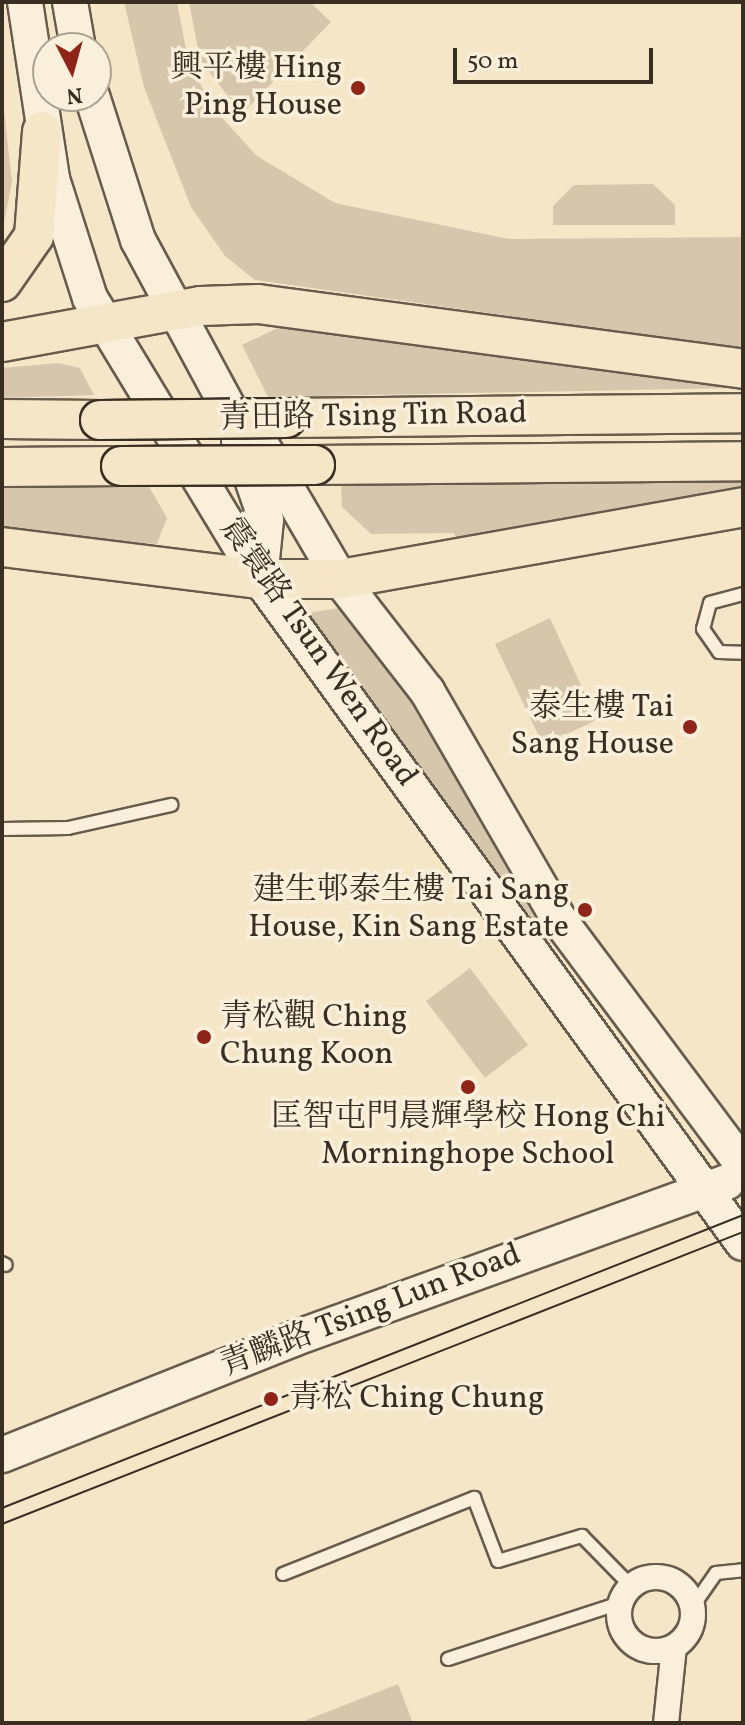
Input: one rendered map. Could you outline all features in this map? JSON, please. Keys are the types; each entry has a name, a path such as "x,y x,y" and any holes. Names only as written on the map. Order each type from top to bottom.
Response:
{"main road":[{"name":"震寰路 Tsun Wen Road","path":"25,2 42,131 78,271 106,326 260,579 743,1243"},
{"path":"70,2 75,32"},
{"name":"震寰路 Tsun Wen Road","path":"96,112 114,185 173,311 231,413 261,444 340,579 427,691 558,918 743,1165"},
{"path":"2,282 34,236 42,131"},
{"path":"2,342 106,326 173,311 258,304 743,369"},
{"path":"231,413 266,520 260,579"},
{"name":"青田路 Tsing Tin Road","path":"2,419 743,413"},
{"name":"青田路 Tsing Tin Road","path":"2,467 743,461"},
{"path":"2,547 260,579 340,579 743,507"},
{"name":"青麟路 Tsing Lun Road","path":"2,1455 307,1333 743,1176"}],"street":[{"path":"668,1578 693,1606 691,1630 674,1647 649,1651 627,1639 626,1594 668,1578"},
{"path":"666,1723 674,1647"}],"lane":[{"path":"740,592 710,603 703,629 719,652 743,653"},
{"path":"2,829 68,828 171,805"},
{"path":"283,1574 474,1498 498,1561 582,1536 626,1594 448,1659"},
{"path":"693,1606 716,1573 743,1570"}],"shaded area":[{"path":"124,2 177,2 189,65 216,111 257,156 335,203 509,239 743,237 743,349 255,280 225,256 191,207 144,87"},
{"path":"189,2 310,2 331,22 242,114 200,60"},
{"path":"2,92 12,182 2,232"},
{"path":"653,184 675,205 675,225 553,225 553,206 574,185"},
{"path":"284,325 736,388 268,397 242,345"},
{"path":"58,363 80,368 94,395 2,398 2,368"},
{"path":"743,477 743,490 459,545 454,533 371,534 342,507 341,479"},
{"path":"147,483 167,518 157,544 2,532 2,486"},
{"path":"339,608 411,702 550,944 308,613"},
{"path":"550,618 597,720 543,745 495,644"},
{"path":"470,968 528,1045 485,1078 426,1001"},
{"path":"398,1684 413,1723 299,1723"}],"tram line":[{"path":"2,1508 743,1215"},
{"path":"2,1524 743,1232"}],"place":[{"name":"興平樓 Hing Ping House","path":"358,88"},
{"name":"泰生樓 Tai Sang House","path":"690,727"},
{"name":"建生邨泰生樓 Tai Sang House, Kin Sang Estate","path":"585,910"},
{"name":"青松觀 Ching Chung Koon","path":"204,1037"},
{"name":"匡智屯門晨輝學校 Hong Chi Morninghope School","path":"468,1087"},
{"name":"青松 Ching Chung","path":"271,1399"}]}
